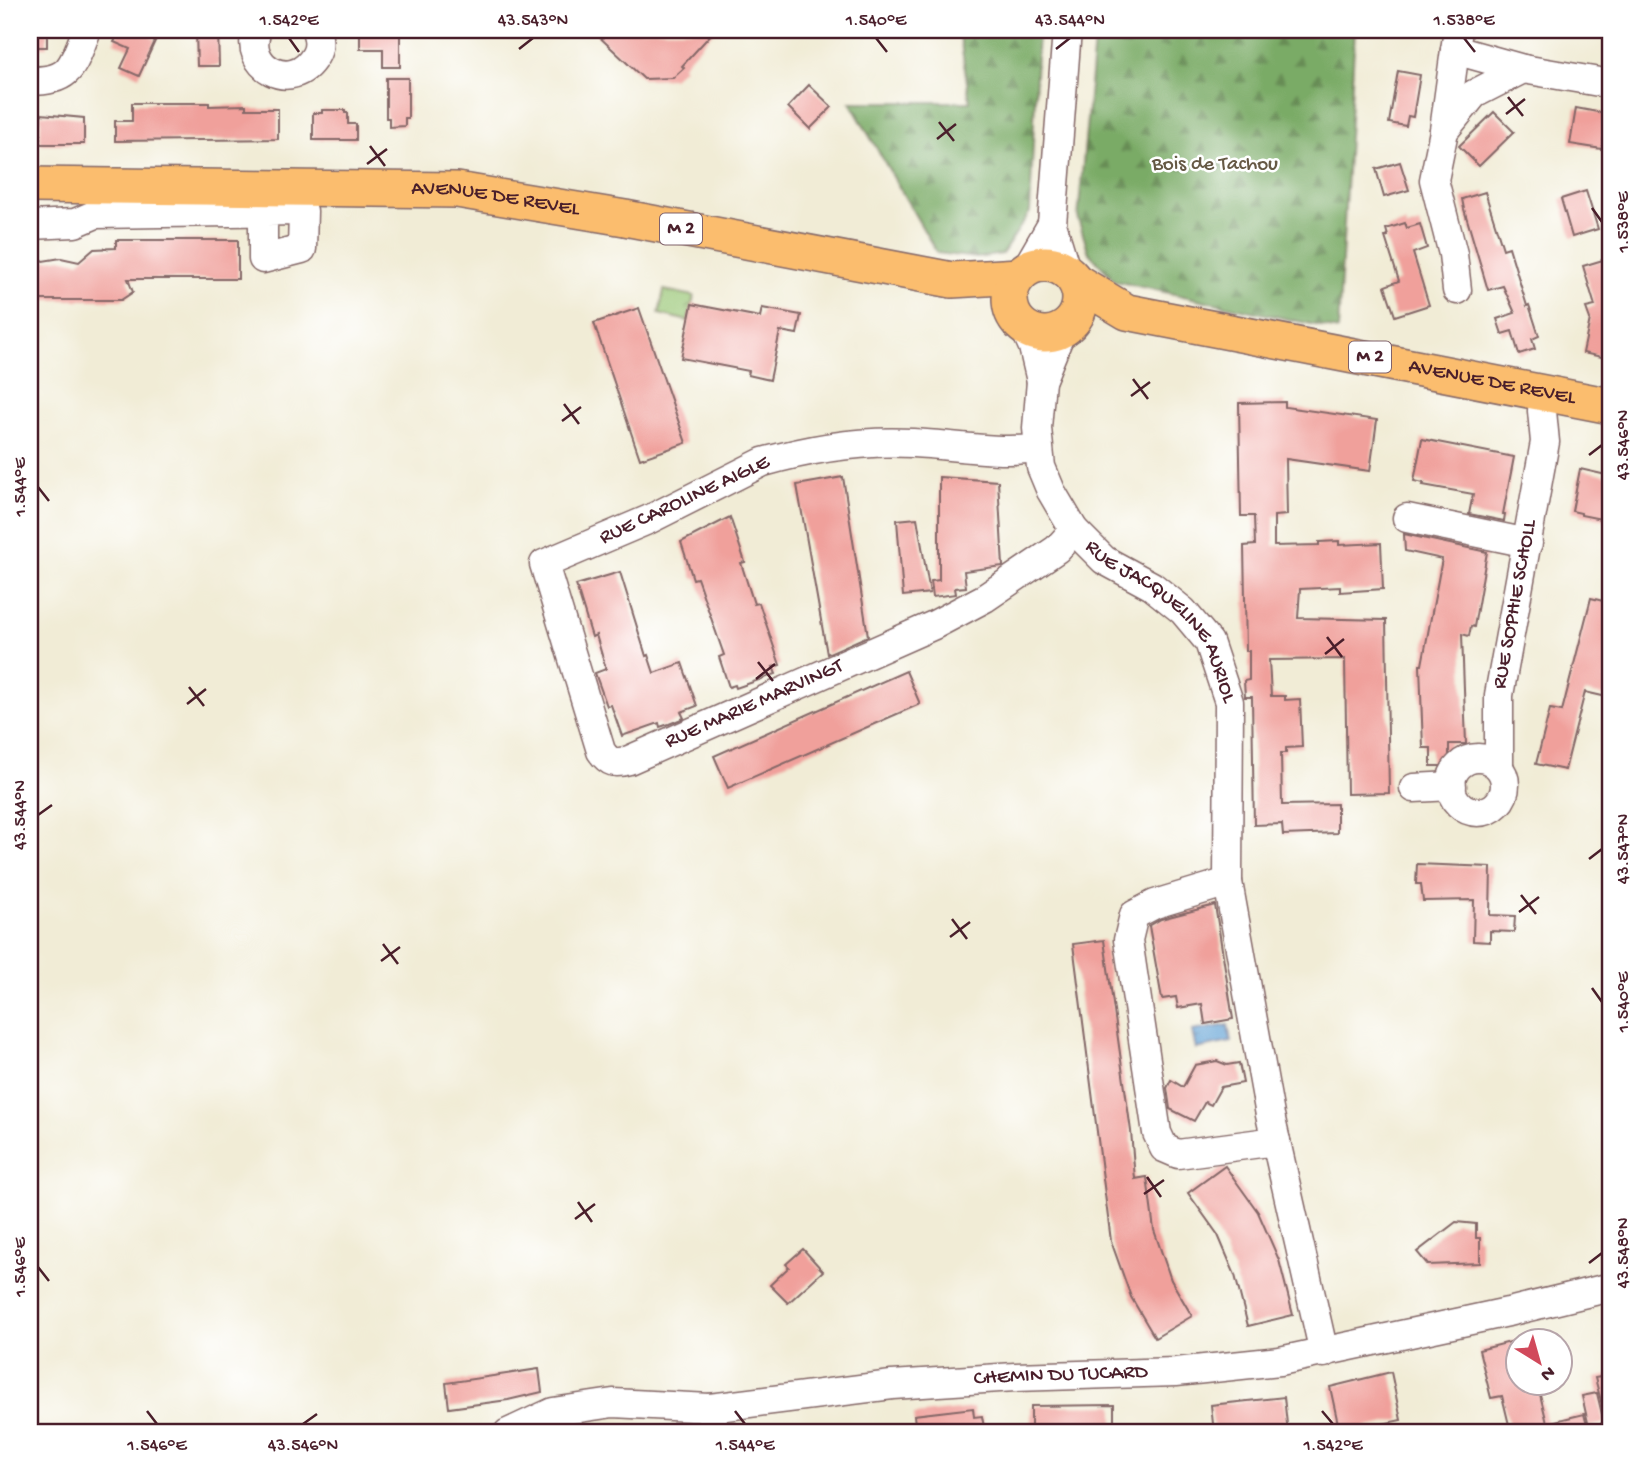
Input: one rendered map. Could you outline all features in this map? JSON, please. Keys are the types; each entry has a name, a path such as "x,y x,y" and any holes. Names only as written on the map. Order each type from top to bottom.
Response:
{"main road":[{"name":"AVENUE DE REVEL","path":"30,185 457,190 625,218 952,280 999,304 1019,322"},
{"path":"1051,264 1071,276 1080,303 1067,326 1043,334 1019,322 1011,308 1011,291 1022,272 1034,265 1051,264"},
{"name":"AVENUE DE REVEL","path":"952,280 1022,272"},
{"name":"AVENUE DE REVEL","path":"1071,276 1127,312 1611,406"},
{"name":"AVENUE DE REVEL","path":"1067,326 1127,312"}],"street":[{"path":"30,81 50,81 71,68 87,30"},
{"path":"257,30 253,48 259,60 270,70 284,75 296,75 310,65 318,51 316,30"},
{"path":"1067,30 1052,225 1071,276"},
{"path":"1457,290 1452,254 1434,180 1457,40 1523,69 1611,84"},
{"path":"1444,131 1474,94 1523,69"},
{"path":"30,225 75,223 96,214 263,211"},
{"path":"1022,272 1052,225"},
{"name":"RUE JACQUELINE AURIOL","path":"1019,322 1033,347 1041,380 1038,448 1041,467 1051,491 1074,530 1104,560 1163,594 1184,611 1209,642 1229,702 1228,882 1276,1141 1324,1353"},
{"name":"RUE JACQUELINE AURIOL","path":"1041,380 1067,326"},
{"name":"RUE SOPHIE SCHOLL","path":"1452,786 1454,795 1466,808 1475,811 1493,807 1500,801 1505,784 1499,767 1499,695 1545,442 1542,411 1556,396"},
{"name":"RUE CAROLINE AIGLE","path":"544,564 650,519 754,466 781,457 844,444 909,443 1015,450 1038,448"},
{"path":"1408,518 1528,542"},
{"name":"RUE MARIE MARVINGT","path":"544,564 601,751 606,759 620,763 934,625 985,598 1057,549 1074,530"},
{"path":"1414,788 1452,786 1455,771 1468,760 1485,758 1499,767"},
{"path":"1228,882 1155,904 1134,915 1128,940 1157,1133 1164,1148 1178,1154 1276,1141"},
{"name":"CHEMIN DU TUCARD","path":"508,1433 553,1412 613,1403 712,1421 891,1385 1015,1377 1176,1372 1268,1363 1324,1353 1611,1286"}],"green space":[{"path":"959,30 1038,30 1030,212 1002,254 977,258 937,253 850,102 970,102"},
{"name":"Bois de Tachou","path":"1095,30 1355,30 1338,330 1115,281 1089,253 1078,219"},
{"path":"664,290 694,296 688,321 659,314"}],"water":[{"path":"1228,1025 1231,1042 1196,1049 1192,1031"}],"building":[{"path":"31,30 47,30 47,47 32,47"},
{"path":"120,30 135,30 156,39 139,76 121,68 130,49 114,42"},
{"path":"196,30 218,30 219,66 197,66"},
{"path":"360,30 400,30 400,67 383,67 383,49 360,49"},
{"path":"592,30 715,30 673,78 644,79"},
{"path":"1398,71 1420,75 1413,117 1408,116 1406,126 1389,123"},
{"path":"386,78 408,78 408,118 405,118 405,126 389,127 389,118 386,118"},
{"path":"809,85 832,107 810,129 788,107"},
{"path":"132,103 209,103 209,106 246,105 246,109 278,109 278,139 115,141 115,121 132,121"},
{"path":"1576,108 1608,114 1602,149 1570,144"},
{"path":"322,110 345,110 345,113 348,113 348,124 356,124 356,140 313,140 313,113 322,113"},
{"path":"1494,112 1514,132 1479,166 1459,146"},
{"path":"41,114 84,118 84,144 40,144"},
{"path":"1400,162 1409,190 1384,197 1376,169"},
{"path":"1586,191 1598,229 1572,237 1561,199"},
{"path":"1485,192 1503,249 1509,247 1539,336 1532,339 1535,349 1519,354 1512,331 1502,334 1497,319 1515,313 1503,286 1488,290 1464,209 1462,199"},
{"path":"1405,223 1407,228 1420,224 1427,248 1413,253 1429,305 1395,316 1385,286 1399,281 1385,237 1388,236 1386,229"},
{"path":"116,240 238,240 238,279 128,279 133,292 121,300 30,300 30,250 43,261 61,258 79,262 94,249 116,248"},
{"path":"1606,259 1611,276 1611,289 1608,290 1611,301 1611,359 1583,353 1590,319 1586,308 1595,306 1583,266"},
{"path":"692,304 760,317 762,308 801,315 797,334 780,331 770,380 748,375 749,371 681,358"},
{"path":"639,308 686,443 640,459 594,323"},
{"path":"1285,402 1285,407 1377,420 1370,471 1286,459 1287,515 1274,516 1274,546 1319,545 1319,542 1339,541 1339,545 1381,543 1383,589 1340,592 1340,587 1300,589 1298,618 1386,620 1389,793 1347,794 1345,659 1269,660 1271,696 1285,696 1285,700 1300,699 1302,747 1286,748 1286,753 1281,753 1282,805 1337,804 1337,833 1283,835 1282,824 1254,825 1252,697 1245,697 1244,681 1249,680 1249,651 1246,651 1244,546 1255,545 1254,516 1241,516 1239,403"},
{"path":"1422,439 1514,457 1504,521 1469,514 1473,494 1414,481"},
{"path":"1580,469 1611,476 1611,521 1572,511"},
{"path":"843,477 868,636 827,654 797,485"},
{"path":"939,477 998,481 1003,566 964,571 966,587 955,588 956,594 933,597 931,581 939,580"},
{"path":"730,517 745,562 741,563 754,604 759,603 780,665 773,667 776,674 736,688 735,685 729,687 719,657 724,655 697,578 693,579 681,542"},
{"path":"917,518 930,593 903,596 897,520"},
{"path":"1404,534 1487,552 1474,627 1471,626 1469,636 1462,634 1466,744 1449,744 1449,766 1431,766 1431,748 1423,748 1420,665 1442,559 1405,551"},
{"path":"620,572 646,656 648,655 654,673 682,663 697,706 681,712 684,718 669,724 660,727 659,723 622,736 611,705 607,706 595,673 606,669 596,635 592,637 576,585"},
{"path":"1591,598 1611,603 1611,698 1585,692 1565,770 1536,764 1550,709 1562,711"},
{"path":"906,671 920,704 728,788 714,756"},
{"path":"1417,864 1491,867 1490,915 1515,916 1514,932 1490,931 1490,942 1473,941 1474,900 1423,901 1421,884 1416,884"},
{"path":"1215,905 1233,1019 1205,1024 1202,1004 1178,1008 1176,997 1162,999 1149,926 1161,919"},
{"path":"1104,940 1131,1131 1135,1179 1147,1177 1154,1230 1171,1280 1192,1316 1155,1338 1131,1297 1111,1241 1073,944"},
{"path":"1217,1061 1227,1065 1239,1063 1243,1083 1221,1087 1211,1105 1205,1102 1194,1121 1170,1109 1167,1088 1171,1080 1183,1087 1195,1065"},
{"path":"1225,1166 1258,1212 1279,1260 1293,1315 1248,1326 1235,1275 1218,1235 1188,1193"},
{"path":"1456,1222 1476,1224 1476,1238 1480,1238 1480,1263 1428,1265 1417,1252"},
{"path":"803,1249 823,1271 788,1303 770,1285 789,1267 786,1264"},
{"path":"1504,1344 1504,1396 1540,1396 1547,1423 1584,1414 1589,1433 1511,1433 1502,1396 1491,1398 1479,1350"},
{"path":"539,1369 542,1392 508,1400 449,1408 446,1383"},
{"path":"1391,1372 1401,1420 1340,1433 1330,1387"},
{"path":"1611,1375 1611,1420 1606,1420 1595,1378"},
{"path":"1597,1393 1604,1423 1589,1427 1582,1396"},
{"path":"1284,1397 1288,1433 1214,1433 1211,1405"},
{"path":"1114,1405 1114,1433 1031,1433 1031,1406"},
{"path":"973,1408 974,1417 982,1416 985,1433 916,1433 914,1415"}]}
